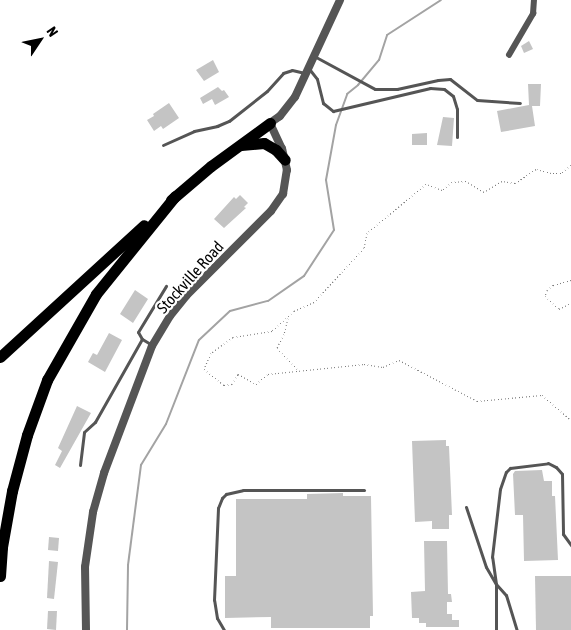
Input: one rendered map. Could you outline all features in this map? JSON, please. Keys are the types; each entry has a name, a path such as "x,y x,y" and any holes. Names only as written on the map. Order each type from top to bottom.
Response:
{"highway":[{"path":"0,357 175,196 237,146 270,123"},
{"path":"237,146 264,143 276,150 285,160"},
{"path":"0,576 2,548 12,490 27,435 47,380 96,294 175,196"}],"street":[{"path":"270,123 289,106 340,0"},
{"path":"509,55 533,14 534,0"},
{"name":"Stockville Road","path":"86,630 85,567 93,512 104,473 152,346 170,316 186,296 278,202 286,182 285,160 270,123"}],"lane":[{"path":"313,56 375,89 397,89 450,79 477,100 520,103"},
{"path":"163,145 194,131 217,126 229,121 267,91 283,73 292,70 306,70 317,79 323,103 333,111 347,110 381,99 430,88 444,89 454,96 457,109 457,137"},
{"path":"152,346 142,339 138,332 166,286"},
{"path":"80,465 84,432 95,422 142,339"},
{"path":"496,630 496,584 492,557 500,489 506,472 510,468 548,463 556,467 562,474 563,534 571,545"},
{"path":"224,630 217,618 214,600 218,508 226,494 243,490 364,490"},
{"path":"466,507 486,567 510,603 517,630"}],"path":[{"path":"571,165 562,173 551,173 536,169 515,183 502,181 484,192 466,181 452,182 442,190 426,184 367,233 364,248 314,302 294,311 272,331 233,337 211,353 204,369 224,385 232,384 238,374 256,384 268,374 364,364 383,367 398,360 477,401 542,395 571,420"},
{"path":"571,280 553,285 547,290 545,296 558,309 571,303"},
{"path":"288,317 284,334 277,348 298,370"}],"building":[{"path":"529,41 533,49 524,53 521,46"},
{"path":"213,60 219,72 204,81 196,70"},
{"path":"528,84 541,84 540,106 532,106 535,126 501,132 497,111 529,105"},
{"path":"218,87 222,91 224,90 229,97 215,105 212,99 203,104 200,98"},
{"path":"169,103 179,118 163,129 161,126 154,131 147,120"},
{"path":"443,117 454,118 452,146 437,145"},
{"path":"427,133 427,145 412,145 412,134"},
{"path":"240,195 248,203 244,207 246,208 224,228 214,219 234,197 236,199"},
{"path":"135,290 148,299 133,323 120,314"},
{"path":"109,333 122,340 105,372 88,362 93,353 97,355"},
{"path":"77,406 91,413 60,468 55,465 62,451 58,448"},
{"path":"446,440 446,446 449,446 452,515 449,515 449,529 432,529 432,521 415,522 412,441"},
{"path":"542,470 544,481 552,481 552,496 555,496 558,560 524,561 523,515 515,515 513,474 515,471"},
{"path":"343,493 343,496 371,496 373,616 370,616 370,628 271,628 271,617 225,618 225,576 236,576 236,499 307,499 307,494"},
{"path":"49,537 59,538 58,551 48,550"},
{"path":"424,541 447,541 448,594 451,594 452,602 447,602 447,614 452,614 452,620 459,620 459,627 426,627 426,623 419,623 419,618 412,618 411,592 425,591"},
{"path":"49,561 58,562 54,599 47,598"},
{"path":"535,576 571,576 571,630 536,630"},
{"path":"48,611 57,611 56,630 47,629"}],"waterway":[{"path":"127,630 128,565 141,465 166,424 199,340 230,311 268,301 304,276 334,230 326,180 336,125 347,94 358,85 379,60 387,35 441,0"}]}
